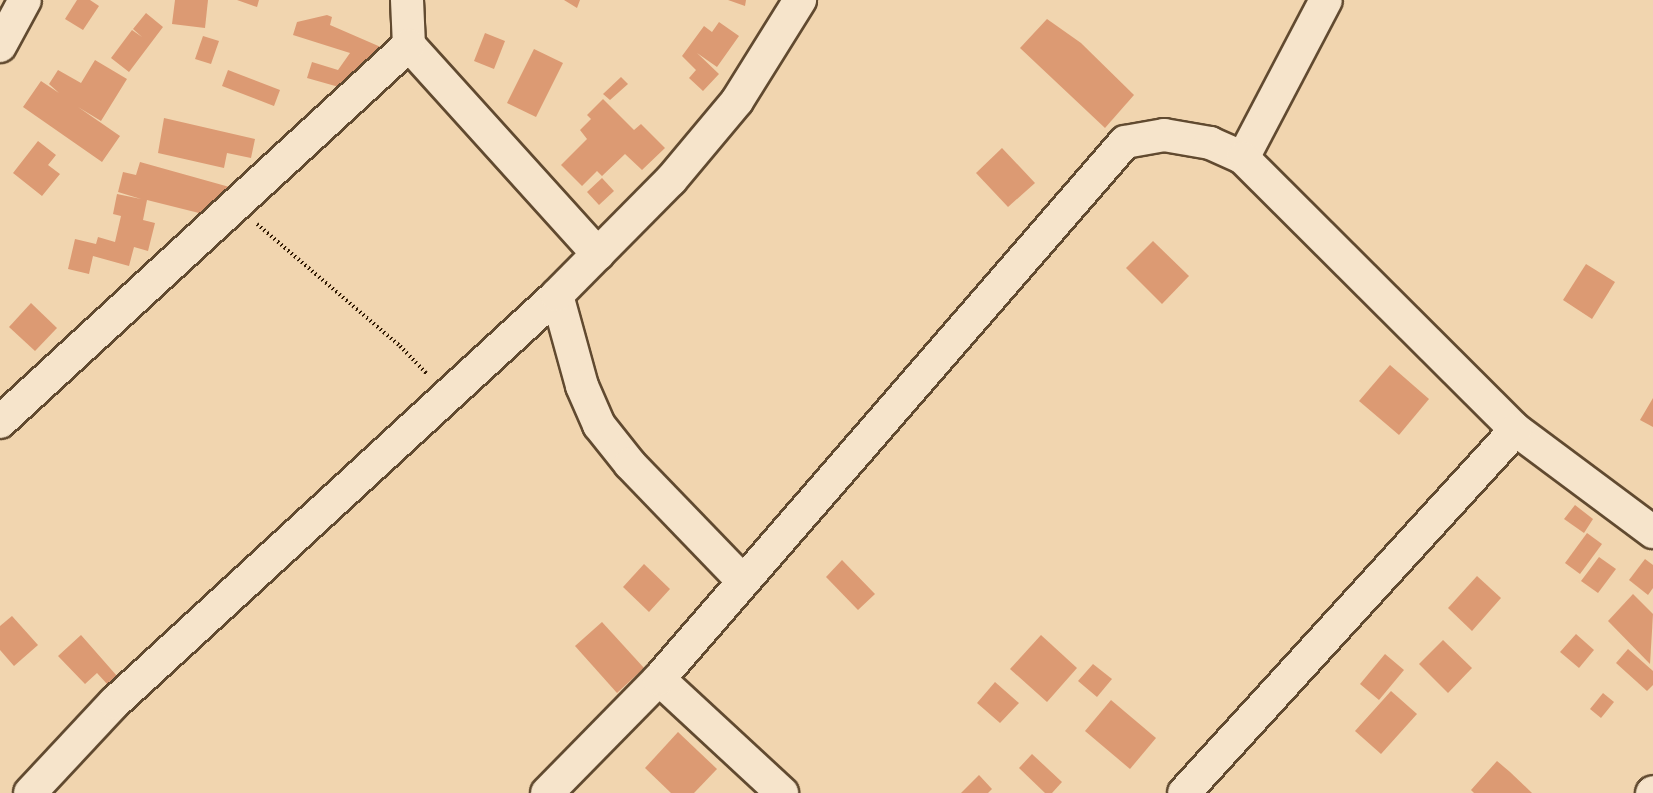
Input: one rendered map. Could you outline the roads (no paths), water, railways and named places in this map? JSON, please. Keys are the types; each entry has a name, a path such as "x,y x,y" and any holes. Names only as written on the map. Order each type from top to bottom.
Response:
{"street":[{"path":"0,46 25,0"},
{"path":"407,0 409,45 598,254"},
{"path":"30,793 114,703 446,394 557,295 671,180 737,101 800,0"},
{"path":"1244,158 1326,0"},
{"path":"0,422 409,45"},
{"path":"548,793 659,679 1125,142 1164,135 1210,143 1244,158 1516,430 1653,532"},
{"path":"557,295 582,386 599,425 630,464 743,581"},
{"path":"1184,793 1516,430"},
{"path":"659,679 782,793"}]}
